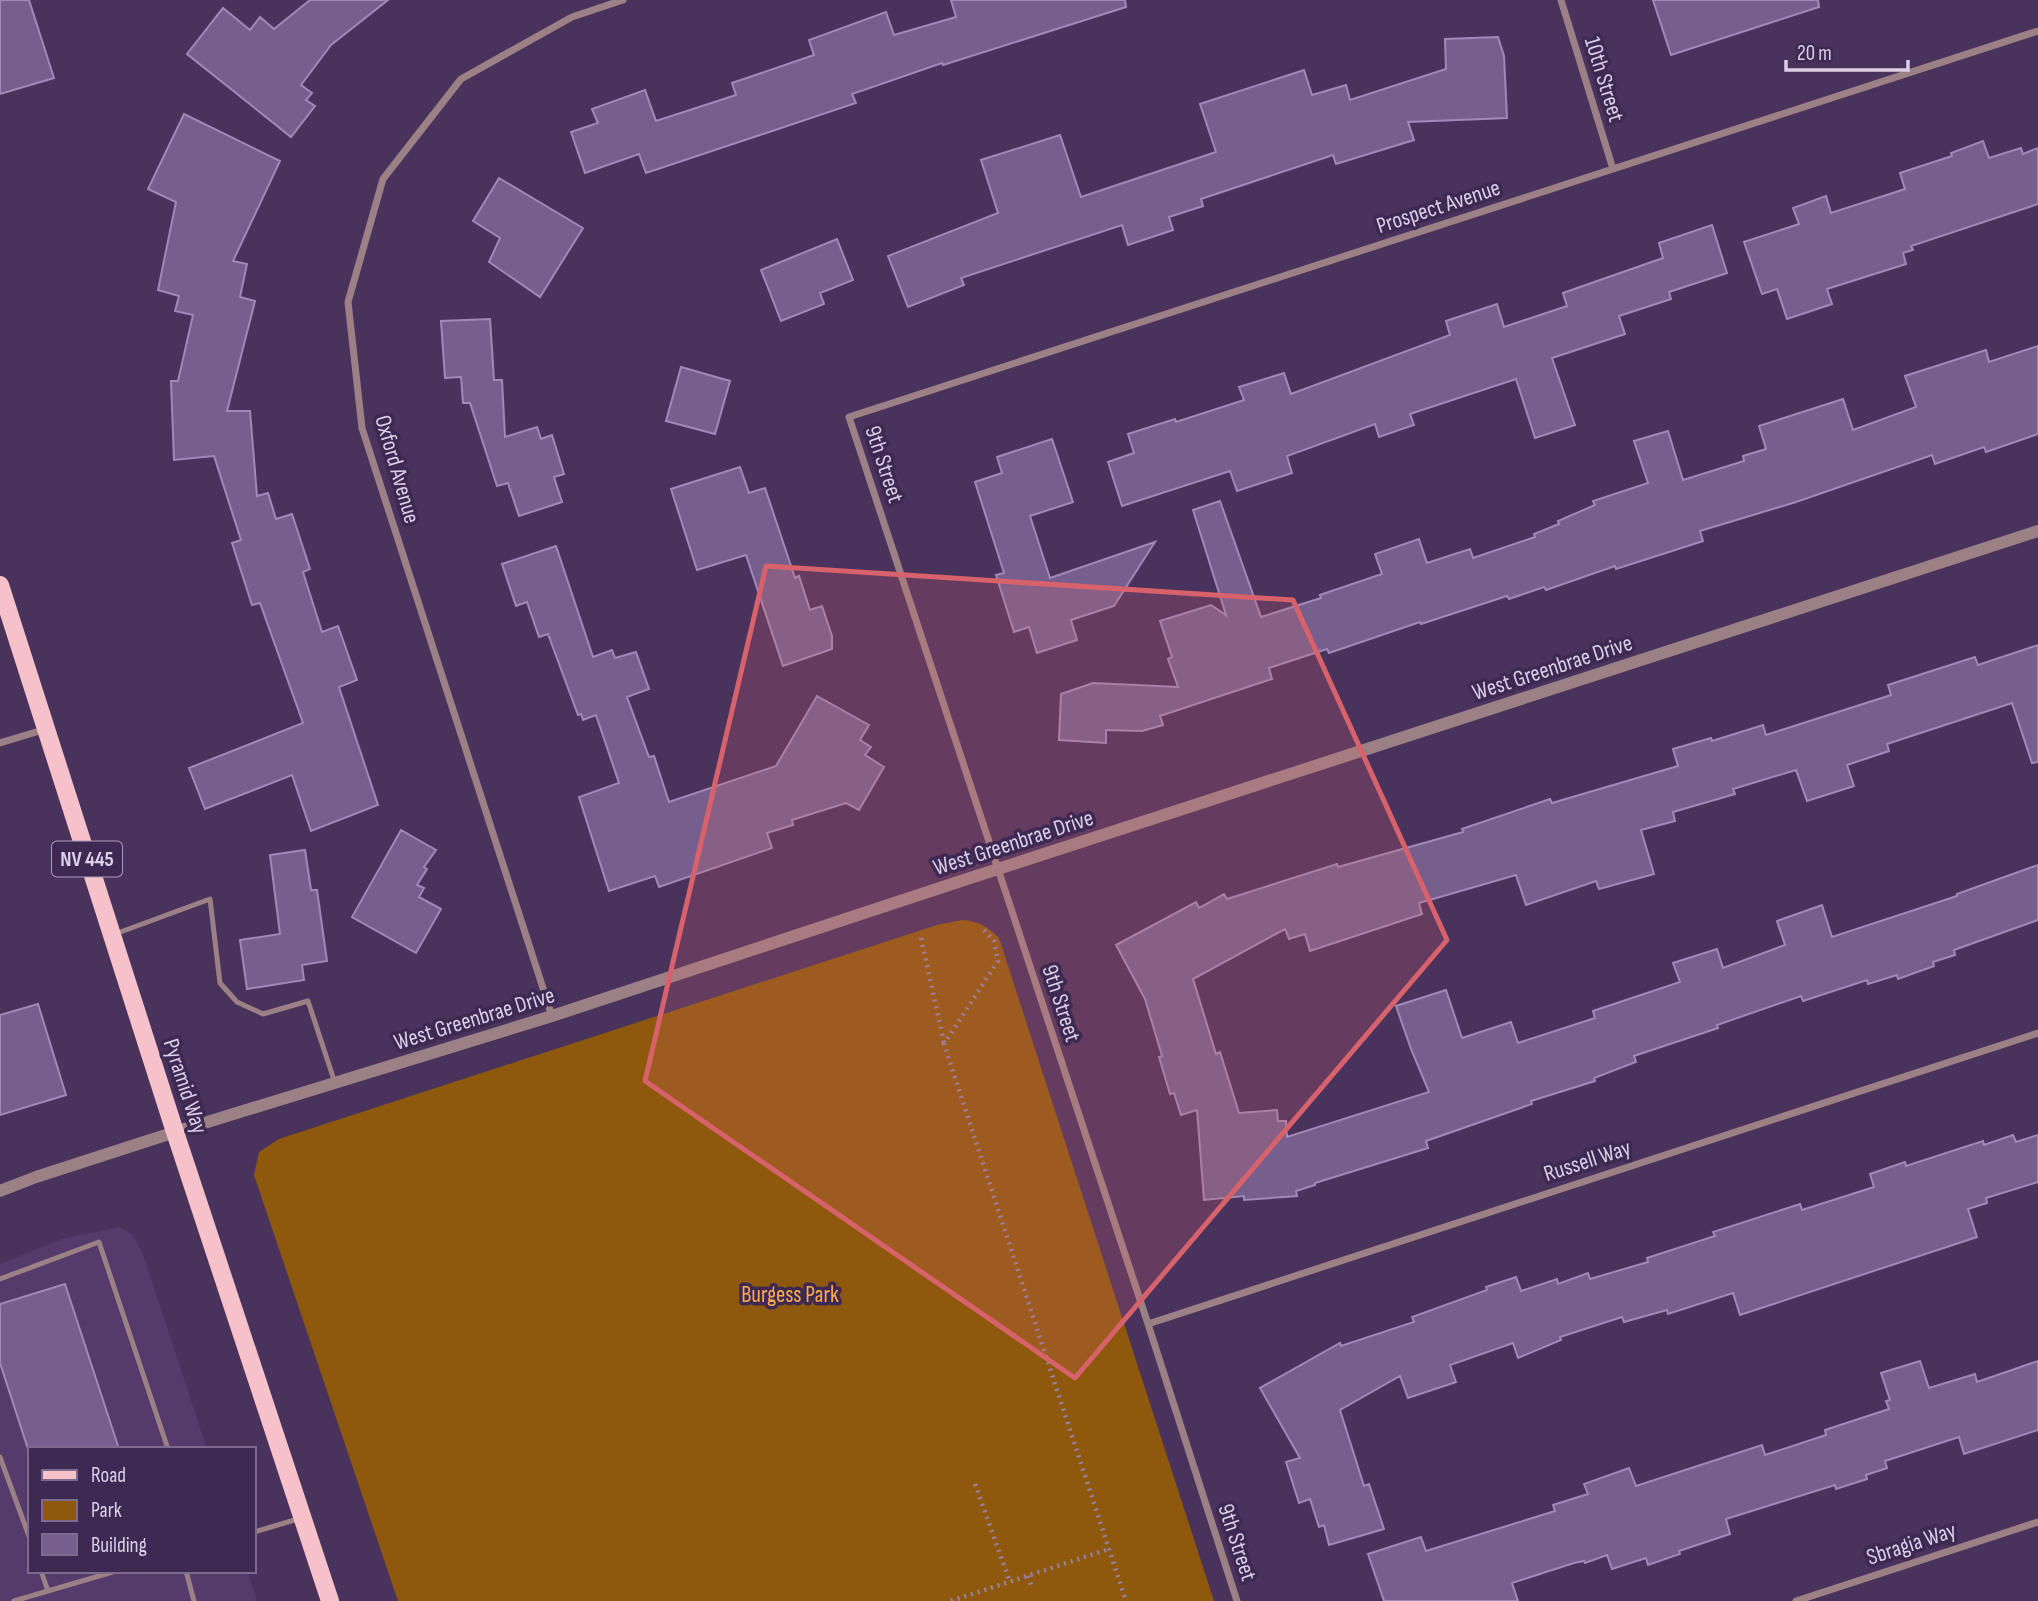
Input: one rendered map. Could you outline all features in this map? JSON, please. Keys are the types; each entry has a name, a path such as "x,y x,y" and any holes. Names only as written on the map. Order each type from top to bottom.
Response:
{"main road":[{"name":"Pyramid Way","path":"0,585 175,1132 330,1601"}],"street":[{"name":"Oxford Avenue","path":"552,1016 362,428 348,302 383,180 461,79 572,17 623,0"},
{"name":"10th Street","path":"1560,0 1612,169"},
{"name":"Prospect Avenue","path":"849,417 2038,31"},
{"name":"9th Street","path":"849,417 1237,1601"},
{"name":"West Greenbrae Drive","path":"0,1191 175,1132 552,1016 2038,531"},
{"path":"0,743 46,729"},
{"name":"Russell Way","path":"1148,1324 2038,1033"},
{"name":"Sbragia Way","path":"1796,1601 2038,1522"}],"lane":[{"path":"112,936 210,898 220,983 237,1002 263,1014 308,1001 335,1083"},
{"path":"0,1279 99,1242 167,1447"},
{"path":"0,1457 28,1534"},
{"path":"256,1531 302,1518"},
{"path":"42,1573 48,1591"},
{"path":"14,1601 109,1573"},
{"path":"187,1573 194,1601"}],"path":[{"path":"944,1044 998,961 994,942 984,930"},
{"path":"921,938 944,1044 1126,1601"},
{"path":"975,1484 1010,1582"},
{"path":"951,1601 1109,1549"},
{"path":"1028,1576 1032,1588"}],"highlighted area":[{"path":"766,566 1293,600 1447,940 1075,1378 645,1081"}],"shaded area":[{"path":"119,1227 132,1234 143,1254 206,1447 28,1447 28,1573 248,1573 257,1601 0,1601 0,1264 62,1239"}],"green space":[{"name":"Burgess Park","path":"962,920 983,925 999,938 1214,1601 398,1601 254,1175 259,1152 279,1139 937,925"}],"building":[{"path":"0,0 29,0 54,78 0,94"},
{"path":"310,0 388,0 331,45 301,85 312,93 306,100 315,106 291,137 187,54 223,8 250,30 260,17 274,29"},
{"path":"951,0 1125,0 1126,7 943,65 942,63 852,94 856,103 646,173 639,154 585,173 571,132 598,123 592,109 645,90 656,121 736,95 732,83 814,55 809,40 886,12 894,35 956,17"},
{"path":"1653,0 1818,0 1819,7 1671,55"},
{"path":"1498,37 1504,56 1507,118 1408,122 1414,140 1336,164 1333,155 1201,199 1203,206 1169,217 1173,230 1128,245 1122,225 961,278 964,285 908,307 888,256 998,213 981,160 1060,135 1081,197 1216,152 1200,104 1304,70 1312,95 1346,85 1350,100 1446,69 1445,39"},
{"path":"184,114 280,161 233,261 247,264 240,297 255,301 227,411 250,411 257,496 268,493 276,519 292,514 310,569 303,572 322,632 338,626 357,680 339,687 378,805 311,831 292,775 205,809 189,768 303,723 260,603 252,605 232,543 241,540 214,456 174,460 171,381 178,381 193,315 175,311 179,296 158,290 176,202 148,189"},
{"path":"1983,141 1989,158 2021,148 2023,154 2038,148 2038,204 1911,246 1913,250 1903,253 1906,264 1827,289 1832,304 1787,319 1777,289 1762,294 1744,242 1799,224 1793,208 1826,196 1831,213 1905,189 1900,173 1952,156 1951,153"},
{"path":"499,178 583,228 540,297 489,262 500,238 473,221"},
{"path":"1712,225 1727,273 1669,292 1671,299 1619,316 1625,334 1552,358 1575,425 1535,438 1516,379 1410,414 1414,425 1379,437 1375,424 1287,456 1292,473 1237,491 1230,471 1122,506 1108,462 1134,453 1128,434 1244,400 1239,387 1284,373 1291,394 1450,335 1446,321 1497,304 1504,327 1567,306 1563,293 1663,258 1659,243"},
{"path":"837,239 853,280 820,293 824,304 781,321 761,270"},
{"path":"490,319 494,380 502,380 505,437 537,427 541,439 552,435 564,474 554,477 562,502 519,516 508,483 497,486 470,403 463,403 461,377 445,378 441,321"},
{"path":"2038,346 2038,434 1986,452 1984,447 1935,464 1932,455 1796,502 1700,531 1703,541 1616,569 1615,566 1546,590 1544,587 1509,599 1507,596 1329,653 1327,649 1269,668 1272,679 1160,716 1163,725 1142,731 1106,730 1106,743 1059,740 1061,694 1093,683 1178,687 1168,659 1172,657 1160,621 1211,605 1226,615 1193,510 1220,501 1261,617 1321,598 1320,595 1382,574 1375,554 1419,539 1427,563 1470,549 1473,558 1535,537 1534,534 1559,524 1558,521 1595,505 1593,501 1648,483 1634,441 1668,431 1683,480 1744,461 1743,456 1766,449 1759,426 1843,399 1853,430 1916,407 1905,376 1986,350 1989,362"},
{"path":"681,367 730,381 715,434 666,421"},
{"path":"1052,439 1073,502 1030,516 1050,578 1155,542 1114,606 1071,620 1077,640 1037,653 1029,627 1014,632 996,575 1004,573 975,482 1002,473 997,457"},
{"path":"740,467 749,493 765,488 795,578 799,576 810,610 822,606 832,636 832,649 783,666 746,555 697,570 671,489"},
{"path":"556,546 593,657 612,650 615,658 636,652 649,689 627,697 649,757 654,756 669,802 776,766 817,696 869,725 860,740 871,747 865,755 884,767 859,810 846,803 792,820 793,825 767,833 772,848 659,887 655,876 609,891 579,797 619,783 596,715 583,720 581,714 578,715 548,634 539,637 527,602 516,606 502,564"},
{"path":"2038,645 2038,762 2032,763 2012,703 1887,744 1889,751 1847,765 1854,786 1807,801 1796,770 1733,789 1735,794 1673,812 1675,821 1641,830 1654,874 1599,889 1596,881 1526,905 1516,875 1419,903 1422,914 1310,951 1305,934 1289,939 1285,929 1193,979 1216,1054 1220,1052 1239,1113 1277,1110 1278,1121 1286,1121 1287,1137 1429,1092 1396,1006 1446,990 1462,1038 1511,1022 1518,1043 1595,1018 1593,1011 1680,982 1673,963 1717,949 1723,968 1785,945 1777,921 1822,905 1832,937 1957,896 2038,865 2038,920 1954,950 1955,955 1933,962 1934,966 1898,979 1897,975 1868,984 1867,980 1803,1001 1801,996 1717,1025 1718,1028 1634,1056 1636,1062 1594,1078 1595,1081 1531,1101 1532,1104 1426,1141 1428,1148 1315,1183 1296,1191 1297,1196 1244,1200 1244,1196 1204,1200 1197,1110 1181,1115 1174,1093 1170,1094 1145,999 1116,945 1196,902 1199,908 1224,894 1227,899 1337,864 1338,867 1463,832 1462,829 1550,799 1552,803 1678,766 1673,749 1711,738 1712,741 1763,725 1766,735 1891,695 1888,685 1975,657 1978,665"},
{"path":"401,830 436,850 424,867 427,869 417,885 424,888 419,897 441,909 416,953 352,917"},
{"path":"305,850 311,890 317,890 327,961 302,965 304,980 247,989 240,940 280,934 270,855"},
{"path":"38,1004 66,1095 0,1115 0,1015"},
{"path":"2013,1135 2016,1142 2038,1135 2038,1182 1986,1198 1987,1203 1968,1209 1977,1237 1740,1315 1733,1293 1668,1314 1667,1310 1624,1322 1622,1317 1560,1337 1561,1340 1518,1358 1513,1343 1450,1365 1456,1382 1408,1398 1400,1376 1340,1410 1364,1486 1369,1484 1384,1529 1329,1545 1324,1525 1319,1527 1310,1499 1299,1503 1286,1462 1300,1458 1260,1388 1340,1343 1341,1346 1414,1322 1412,1317 1516,1277 1521,1291 1557,1279 1558,1284 1588,1273 1590,1279 1648,1262 1647,1258 1715,1236 1713,1232 1800,1204 1802,1210 1874,1187 1870,1174 1905,1162 1906,1166 1983,1141 1984,1145"},
{"path":"65,1284 118,1447 28,1449 0,1363 0,1304"},
{"path":"1920,1361 1929,1388 1975,1374 1977,1382 2038,1361 2038,1430 1964,1454 1959,1437 1885,1461 1887,1468 1866,1475 1867,1479 1836,1489 1835,1485 1726,1519 1730,1534 1679,1551 1680,1554 1648,1565 1646,1558 1612,1569 1607,1555 1512,1583 1518,1601 1384,1601 1368,1554 1421,1537 1426,1551 1555,1511 1553,1505 1588,1494 1584,1484 1629,1468 1636,1486 1762,1445 1765,1455 1826,1435 1825,1430 1889,1409 1886,1401 1890,1400 1881,1373"}]}
